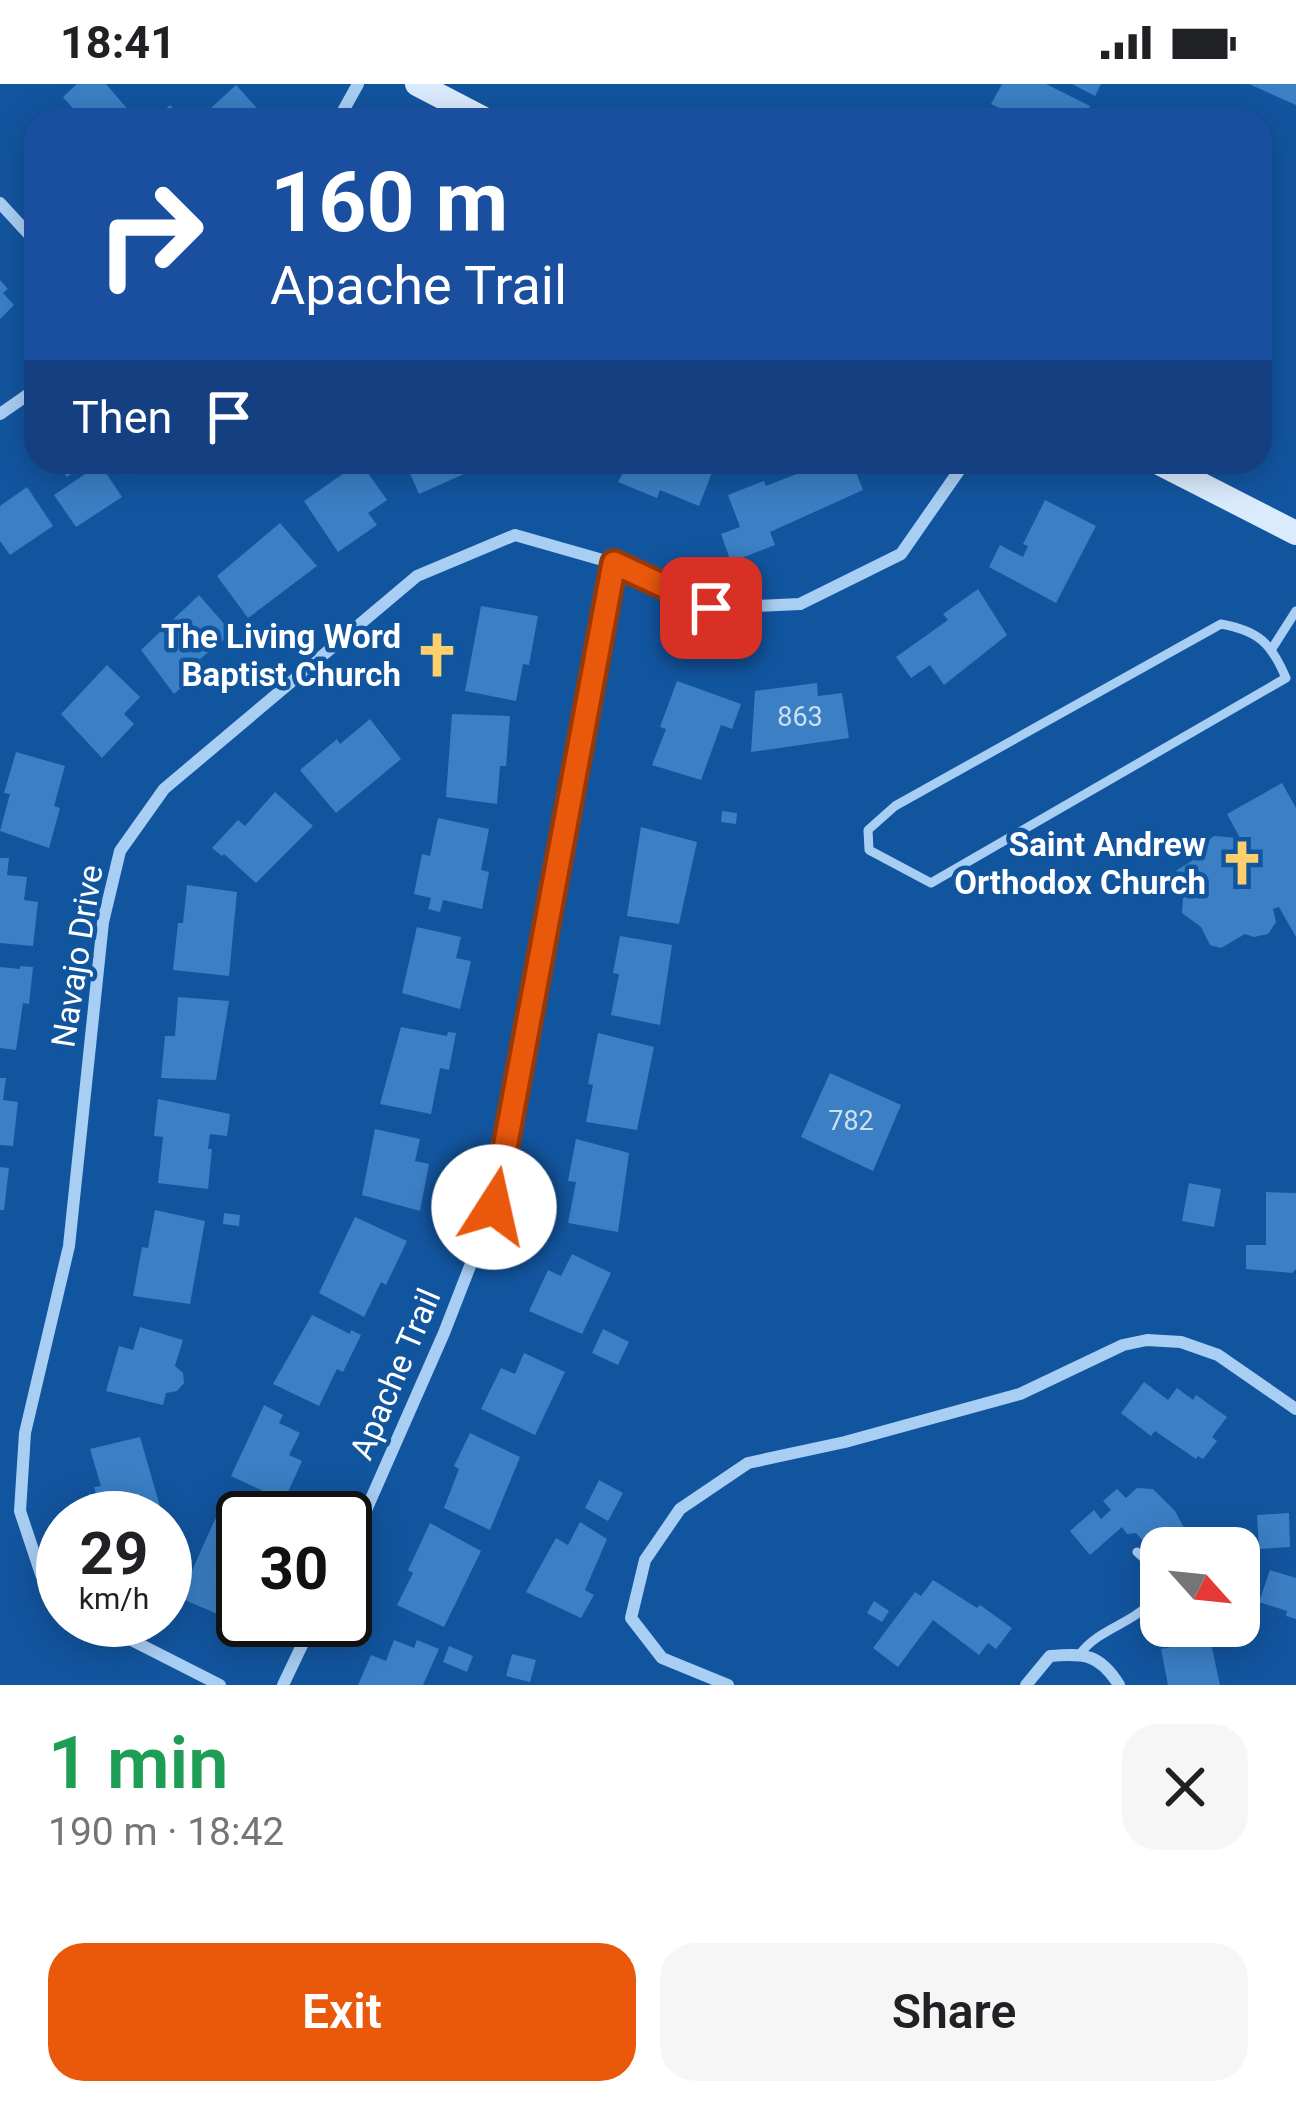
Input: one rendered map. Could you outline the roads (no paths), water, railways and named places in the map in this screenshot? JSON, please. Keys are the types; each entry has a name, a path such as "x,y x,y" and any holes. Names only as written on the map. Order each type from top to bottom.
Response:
{"main road":[{"path":"417,84 463,108"},
{"path":"1180,474 1296,533"}],"street":[{"path":"0,203 24,229"},
{"path":"614,563 711,608 800,604 902,554 956,474"},
{"name":"Navajo Drive","path":"36,1559 20,1511 25,1433 69,1246 103,922 120,851 164,789 417,575 515,535 614,563"},
{"name":"Apache Trail","path":"372,1497 494,1207 614,563"},
{"path":"728,1685 662,1658 631,1618 645,1560 680,1509 748,1462 845,1442 1020,1394 1123,1345 1147,1340 1181,1342 1219,1355 1296,1408"},
{"path":"145,1647 220,1685"},
{"path":"283,1685 301,1647"},
{"path":"1026,1685 1050,1656 1080,1654 1107,1666 1118,1685"}],"lane":[{"path":"1274,647 1296,610"},
{"path":"1221,624 1243,628 1274,647 1291,681 931,883 869,850 868,830 895,806 1221,624"},
{"path":"1137,1552 1140,1555"},
{"path":"1080,1654 1102,1633 1140,1614"}],"place":[{"name":"The Living Word Baptist Church","path":"437,655"},
{"name":"Saint Andrew Orthodox Church","path":"1242,863"}]}
